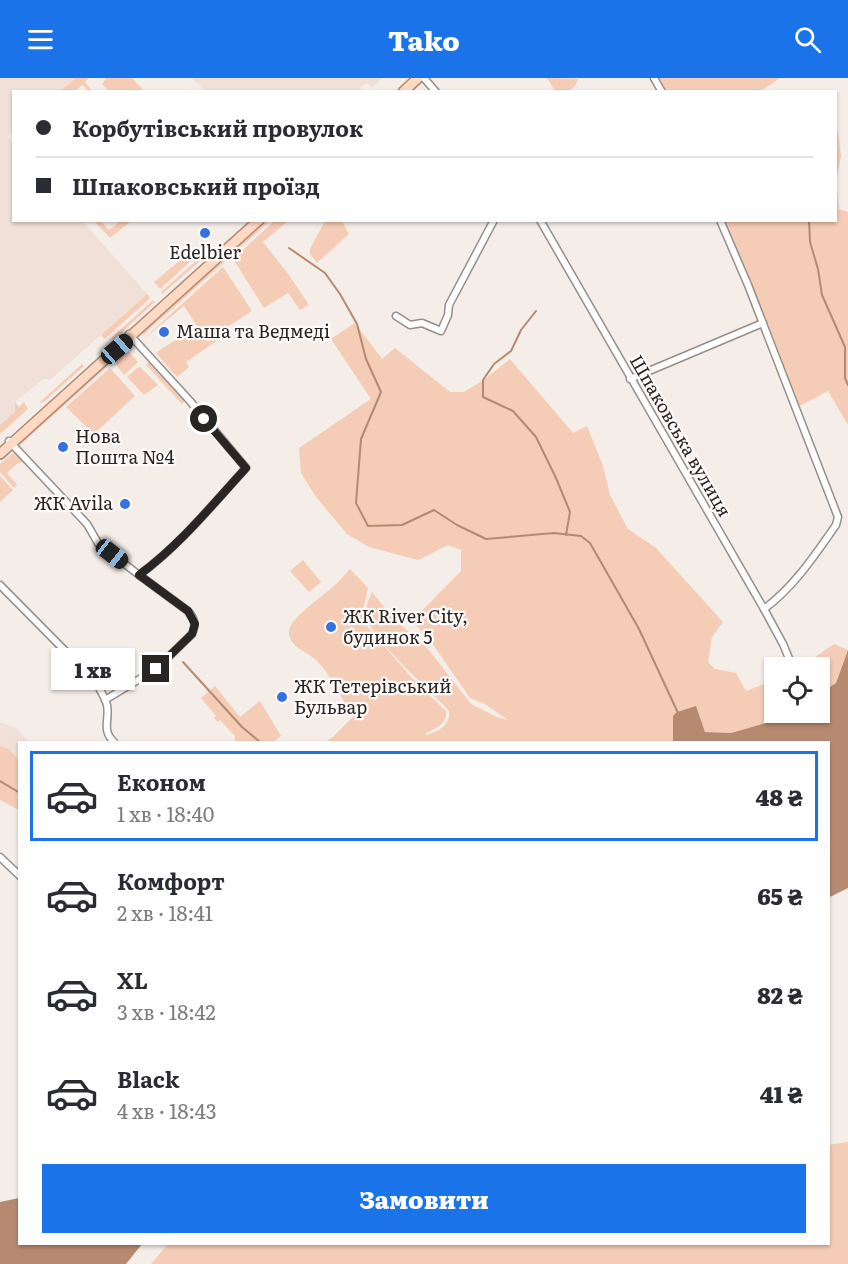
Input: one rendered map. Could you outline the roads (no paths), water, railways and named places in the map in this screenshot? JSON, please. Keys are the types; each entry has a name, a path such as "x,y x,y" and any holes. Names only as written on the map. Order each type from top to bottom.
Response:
{"main road":[{"path":"398,90 412,78"},
{"path":"405,90 418,78"},
{"path":"130,335 251,222"},
{"path":"0,454 10,442 257,222"},
{"path":"0,448 10,442"}],"street":[{"path":"424,78 434,90"},
{"path":"396,316 410,325 422,323 441,331 448,315 449,304 493,222"},
{"name":"Шпаковська вулиця","path":"541,222 764,609 788,657"},
{"path":"721,222 763,323 838,517 836,525 806,568 778,599 764,609"},
{"path":"630,379 763,323"},
{"path":"130,335 190,401 246,468 191,528 158,561 139,575"},
{"path":"10,442 87,524 98,543 192,615 194,628 184,642 156,669 105,700"},
{"path":"0,585 96,682 105,700 107,734 113,741"},
{"path":"0,857 18,874"}],"waterway":[{"path":"809,222 810,242 818,269 822,295 845,347 845,378 848,385"},
{"path":"289,248 325,273 340,294 357,324 366,359 381,392 361,439 356,503 368,526 402,525 434,510 457,525 486,539 554,533 581,536 590,543 639,629 678,713"},
{"path":"536,311 521,330 511,351 494,364 483,380 483,397 513,411 536,437 570,512 566,535"},
{"path":"183,662 242,727 259,741"},
{"path":"0,781 18,792"}],"place":[{"name":"Edelbier","path":"205,233"},
{"name":"Маша та Ведмеді","path":"164,332"},
{"name":"Нова Пошта №4","path":"63,447"},
{"name":"ЖК Avila","path":"125,504"},
{"name":"ЖК River City, будинок 5","path":"331,627"},
{"name":"ЖК Тетерівський Бульвар","path":"282,697"}]}
